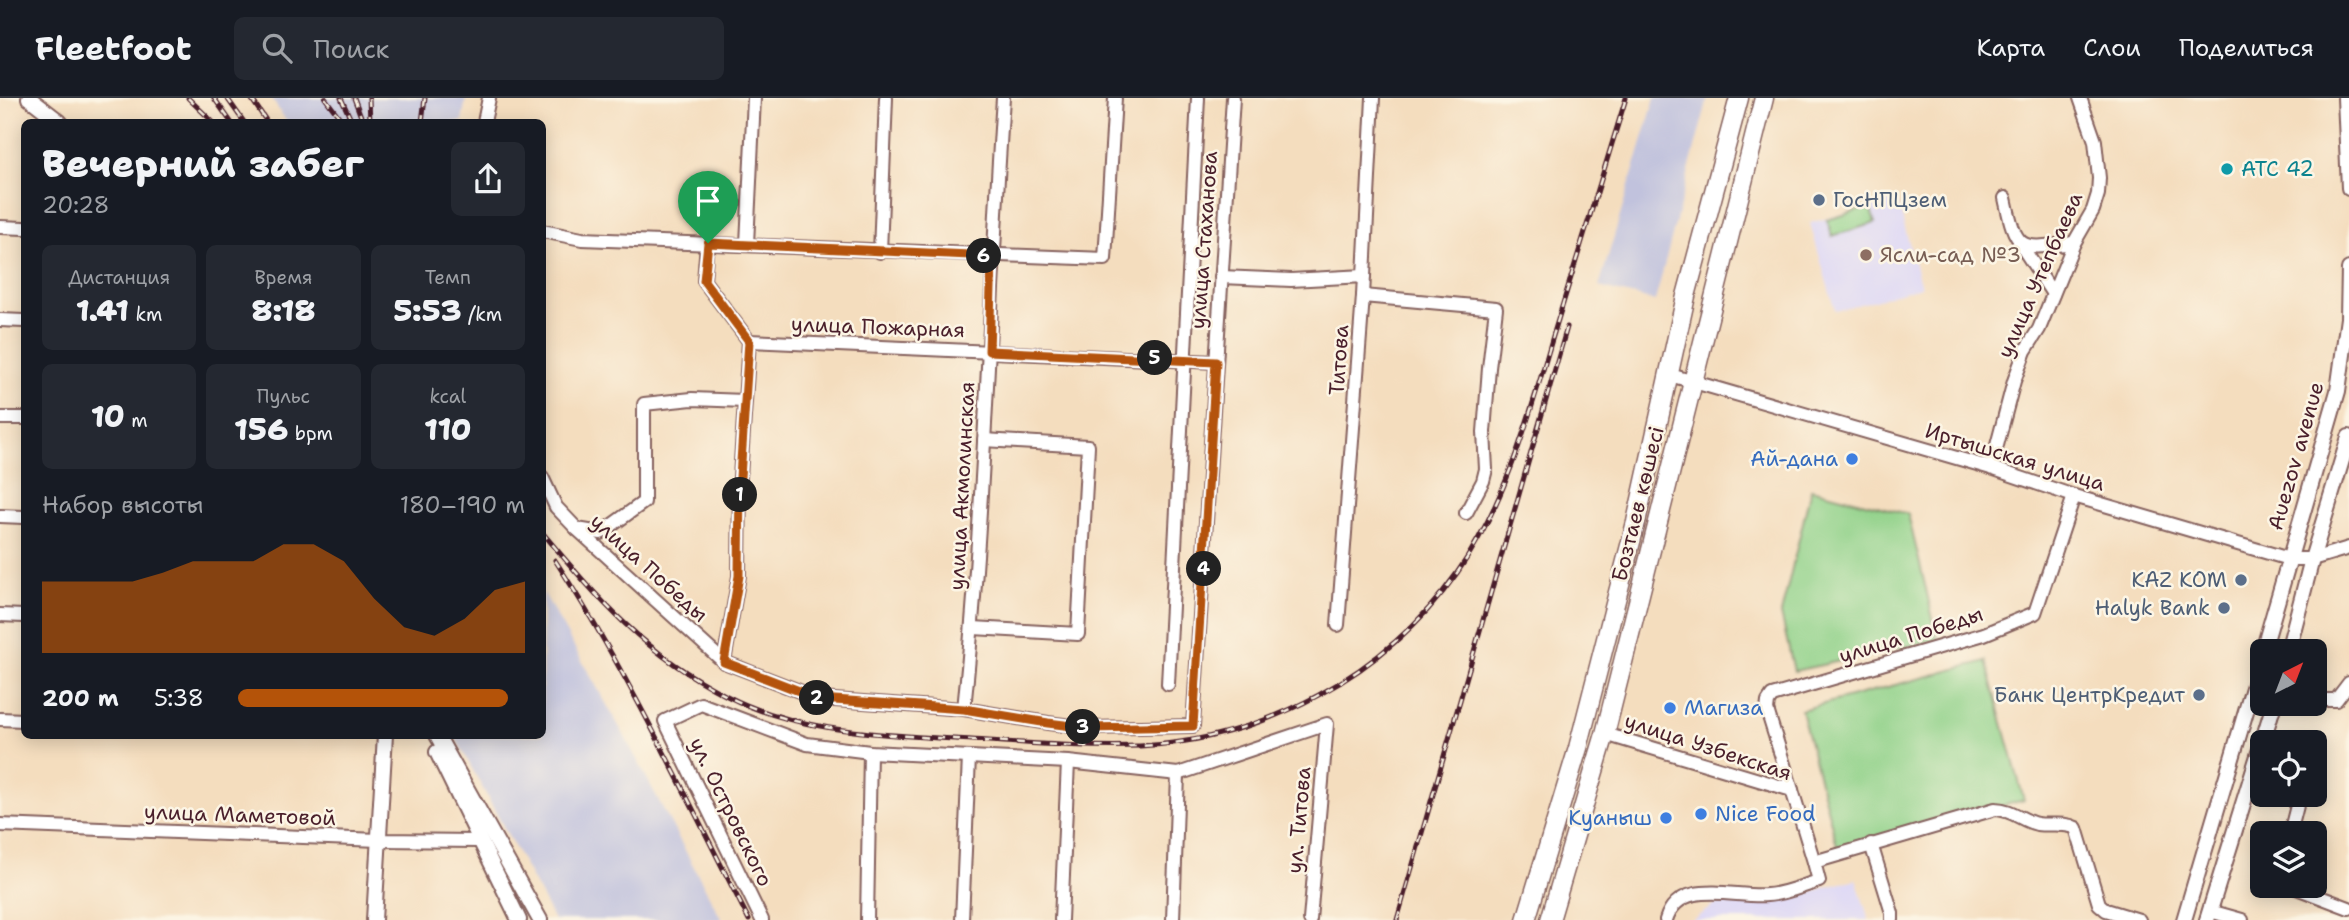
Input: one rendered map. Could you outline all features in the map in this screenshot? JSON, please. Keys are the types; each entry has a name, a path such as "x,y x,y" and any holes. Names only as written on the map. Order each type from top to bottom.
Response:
{"highway":[{"name":"Бозтаев көшесі","path":"1526,920 1569,785 1636,522 1686,296 1739,98"},
{"name":"Бозтаев көшесі","path":"1550,920 1605,733 1765,98"}],"main road":[{"path":"29,98 56,119"},
{"path":"2345,98 2349,188"},
{"name":"Auezov avenue","path":"2267,639 2338,391 2348,318 2349,269"},
{"path":"2291,639 2349,438"},
{"name":"Auezov avenue","path":"2184,920 2250,696"},
{"path":"374,920 385,739"},
{"path":"431,739 519,920"},
{"path":"439,739 540,920"},
{"path":"2208,915 2250,789"}],"street":[{"path":"485,119 489,98"},
{"path":"747,244 754,98"},
{"path":"880,252 886,98"},
{"name":"улица Акмолинская","path":"964,709 973,628 1003,98"},
{"path":"546,232 582,239 1105,259 1115,98"},
{"path":"1168,684 1198,98"},
{"name":"улица Стаханова","path":"1194,719 1233,98"},
{"name":"Титова","path":"1338,625 1363,296 1373,98"},
{"name":"улица Утепбаева","path":"1991,468 2014,381 2025,351 2039,329 2074,243 2093,210 2099,178 2095,141 2080,98"},
{"path":"2005,198 2012,232 2053,294"},
{"path":"0,227 21,228"},
{"path":"2018,241 2036,247 2074,243"},
{"path":"708,243 704,281 749,341 740,477 739,576 724,662"},
{"path":"1222,277 1312,280 1364,276"},
{"path":"1363,296 1496,308 1484,432 1486,469 1483,481 1466,513"},
{"path":"0,320 21,321"},
{"name":"улица Пожарная","path":"749,341 1216,362"},
{"name":"Иртышская улица","path":"1670,375 1991,468 2074,496 2289,559 2312,559 2349,548"},
{"path":"577,529 601,533 644,502 644,404 692,399 745,401"},
{"path":"0,418 21,418"},
{"path":"973,628 1078,634 1079,620 1088,446 984,440"},
{"name":"улица Победы","path":"546,486 556,507 577,529 724,662 820,699 964,709 1088,728 1190,727 1194,719"},
{"name":"улица Победы","path":"1792,790 1767,710 1772,696 1984,634 2035,613 2074,496"},
{"path":"0,516 21,517"},
{"path":"0,615 21,616"},
{"path":"2328,700 2336,700 2349,683"},
{"name":"ул. Островского","path":"762,920 664,721 701,704 807,744 870,752"},
{"path":"0,719 21,720"},
{"name":"ул. Титова","path":"1178,775 1326,724 1310,920"},
{"name":"улица Узбекская","path":"1605,733 1792,790 1814,862"},
{"path":"867,920 870,752 1068,762 1178,775 1172,920"},
{"path":"962,920 969,757"},
{"path":"1061,920 1068,762"},
{"path":"1666,920 1671,907 1683,897 1698,893 1766,895 1787,892 1819,881 1814,862 1995,809 2004,809 2036,824 2070,825 2077,828 2099,904 2106,910 2139,920"},
{"name":"улица Маметовой","path":"0,825 379,840 479,841"},
{"path":"1871,844 1892,920"},
{"path":"2323,898 2349,908"},
{"path":"2208,915 2242,920"}],"shaded area":[{"path":"271,98 466,98 462,119 285,119"},
{"path":"1655,98 1708,98 1655,301 1599,287"},
{"name":"Ясли-сад №3","path":"1897,199 1921,287 1835,311 1810,223"},
{"path":"546,597 624,735 722,920 554,920 456,739 546,739"},
{"path":"1856,879 1869,920 1692,920 1721,901 1777,901"}],"green space":[{"path":"1870,207 1875,223 1832,236 1827,220"},
{"path":"1811,489 1908,514 1938,640 1794,671 1781,614"},
{"path":"1986,661 2024,800 1838,849 1801,710"}],"railway":[{"path":"188,98 210,119"},
{"path":"214,98 229,119"},
{"path":"227,98 242,119"},
{"path":"251,98 265,119"},
{"path":"325,98 341,119"},
{"path":"341,98 351,119"},
{"path":"354,98 362,119"},
{"path":"369,98 370,119"},
{"path":"422,119 425,98"},
{"path":"546,537 604,603 648,644 672,662 727,696 754,708 809,724 896,735 1047,744 1140,746 1186,741 1232,731 1276,715 1318,695 1358,671 1395,642 1428,609 1457,573 1474,546 1503,489 1525,428 1626,98"},
{"path":"1397,920 1567,327"},
{"path":"555,560 633,692 749,920"}],"place":[{"name":"АТС 42","path":"2227,169"},
{"name":"ГосНПЦзем","path":"1819,200"},
{"name":"Ясли-сад №3","path":"1866,255"},
{"name":"Ай-дана","path":"1852,459"},
{"name":"KAZ KOM","path":"2241,580"},
{"name":"Halyk Bank","path":"2224,608"},
{"name":"Банк ЦентрКредит","path":"2199,695"},
{"name":"Магиза","path":"1670,708"},
{"name":"Nice Food","path":"1701,814"},
{"name":"Куаныш","path":"1666,818"}],"route":[{"path":"708,243 992,256 989,351 1216,362 1193,726 1088,728 964,709 820,699 724,662 739,576 740,477 749,341 704,281 708,243"}]}
